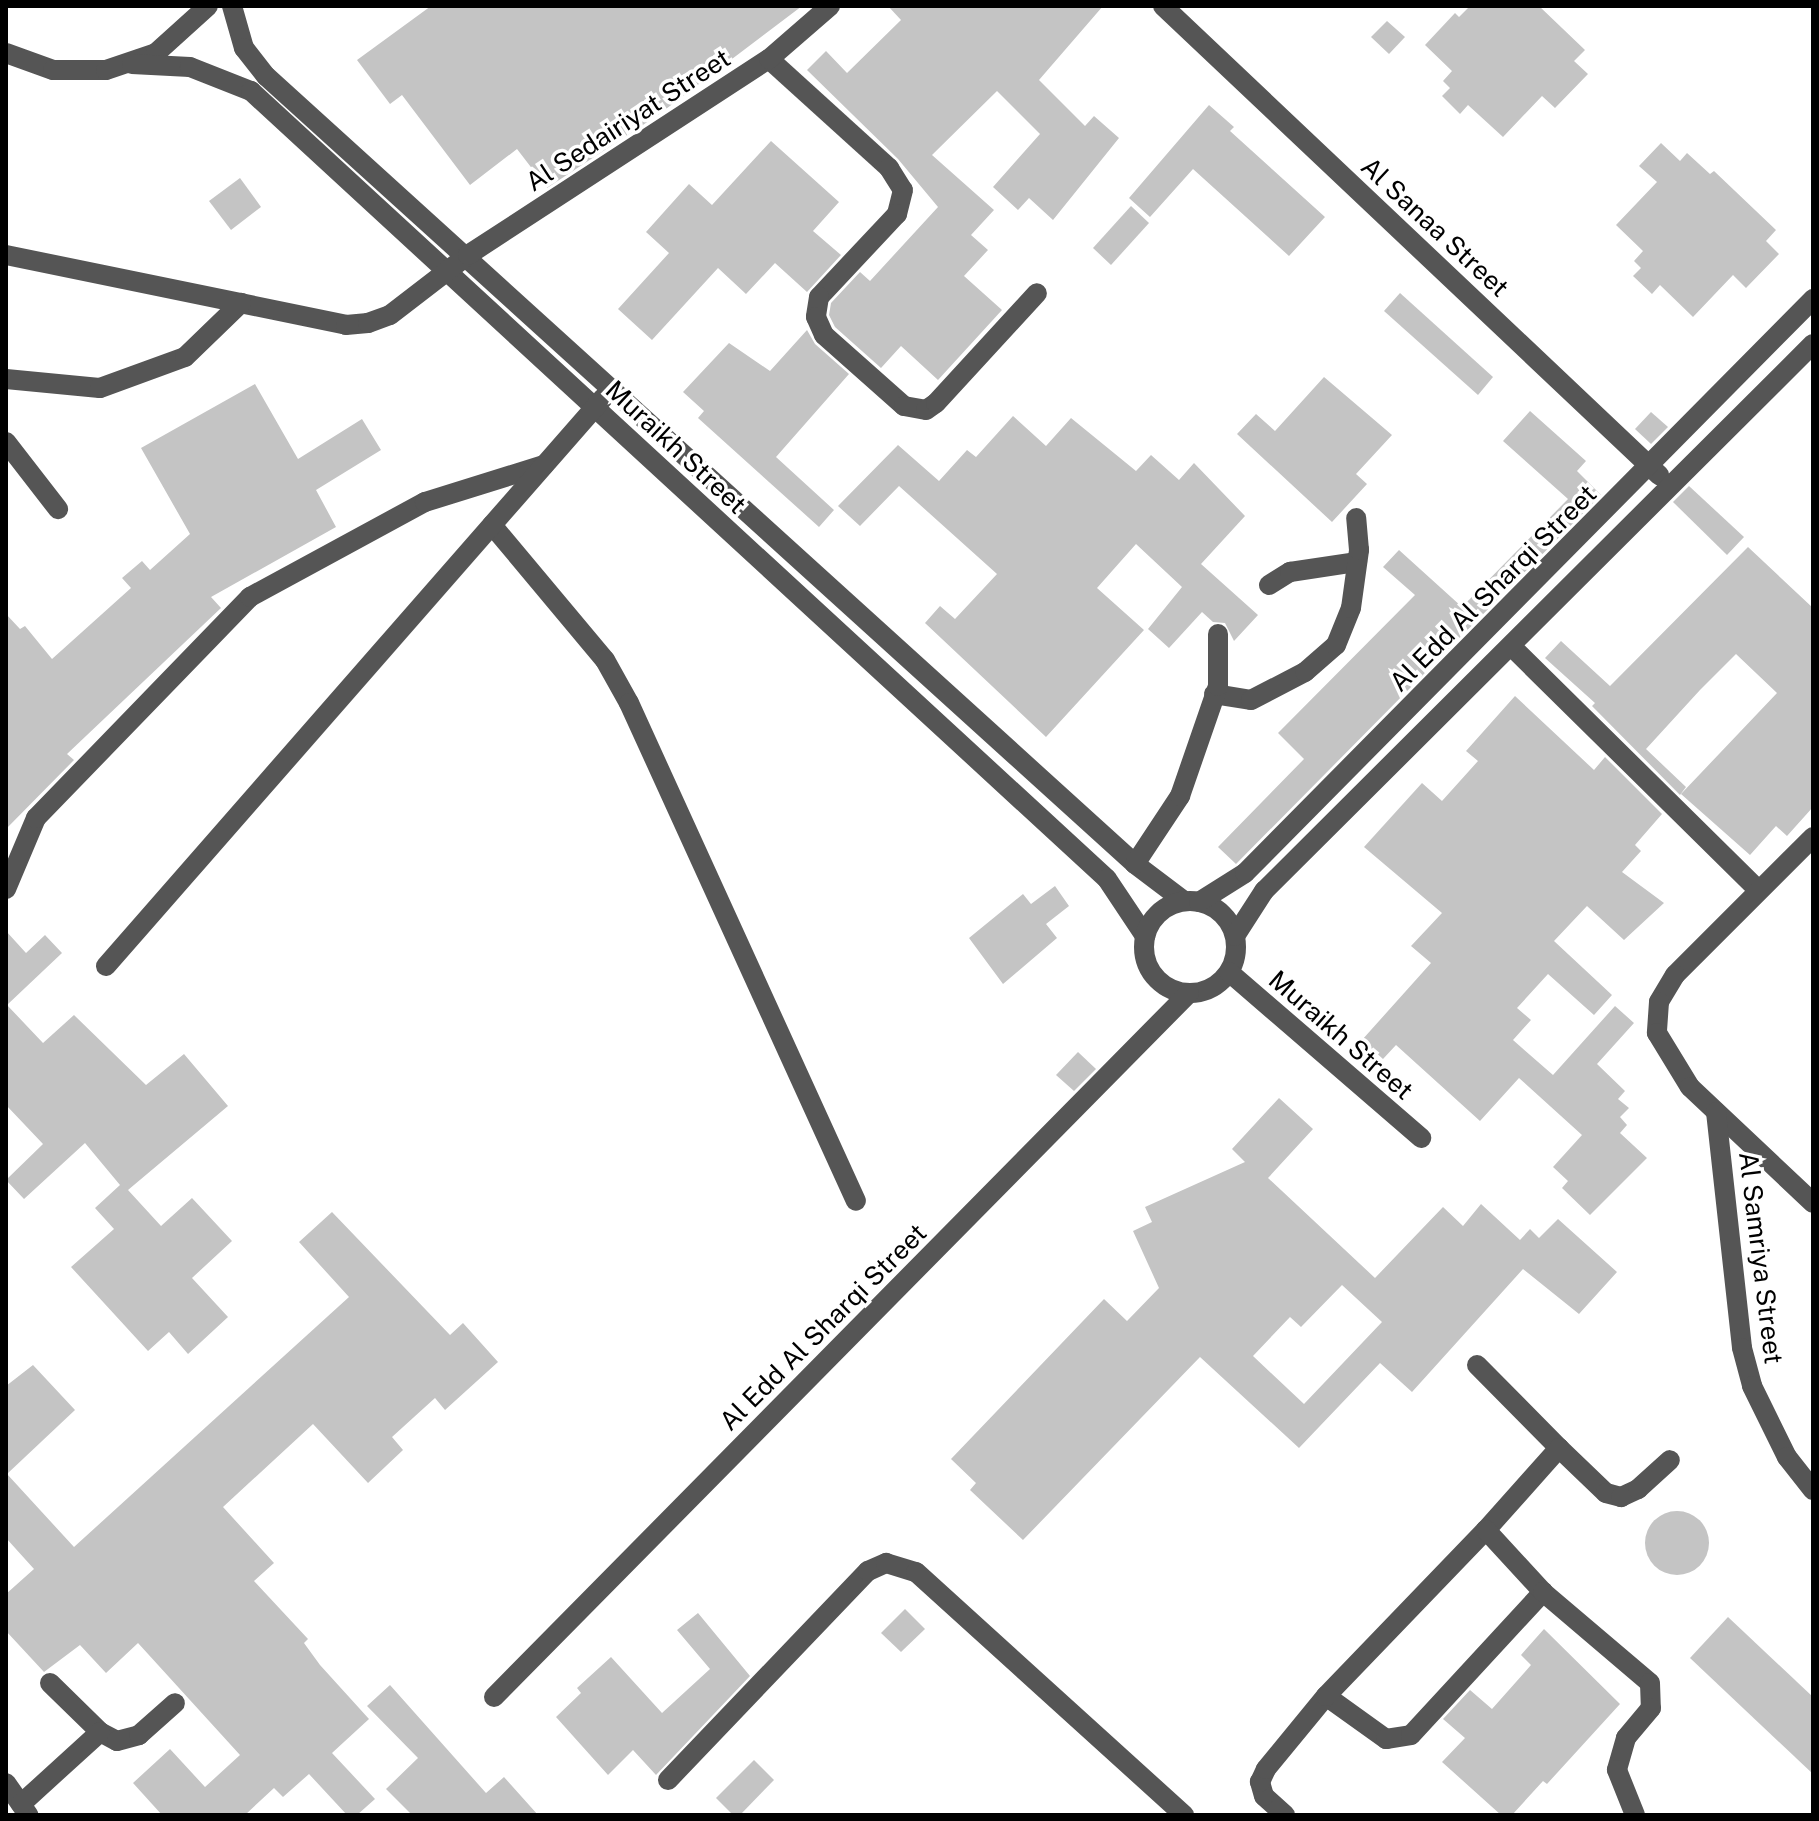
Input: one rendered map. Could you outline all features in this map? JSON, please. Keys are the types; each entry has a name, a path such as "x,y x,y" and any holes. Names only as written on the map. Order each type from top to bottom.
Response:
{"street":[{"path":"6,65 27,63 80,72 132,64 178,38 208,6"},
{"name":"Muraikh Street","path":"232,6 244,48 266,76 468,255 611,389 1135,864 1192,902"},
{"name":"Al Sedairiyat Street","path":"6,255 346,325 368,323 390,315 468,255 769,59 830,6"},
{"name":"Al Sanaa Street","path":"1163,6 1671,486"},
{"path":"6,53 27,63"},
{"path":"769,59 889,168 903,190 897,214 819,297 816,317 824,335 904,406 926,410 936,403 1037,293"},
{"name":"Muraikh Street","path":"132,64 190,67 251,91 1107,879 1145,936"},
{"name":"Al Edd Al Sharqi Street","path":"1192,902 1245,873 1650,468 1813,299"},
{"path":"6,379 100,388 185,357 241,303"},
{"name":"Al Edd Al Sharqi Street","path":"1235,936 1264,891 1513,648 1813,344"},
{"path":"106,966 611,389"},
{"path":"6,442 58,509"},
{"path":"6,889 36,818 250,597 425,502 544,465"},
{"path":"1214,694 1251,700 1305,672 1336,645 1351,608 1357,562 1356,518"},
{"path":"492,525 605,660 629,703 856,1201"},
{"path":"1269,585 1290,572 1357,562"},
{"path":"1135,864 1180,796 1214,694 1218,634"},
{"path":"1513,648 1758,890"},
{"path":"1813,837 1675,975 1659,1002 1657,1033 1668,1055 1716,1112 1813,1203"},
{"path":"1192,902 1218,911 1235,936 1229,972 1211,988 1189,993 1166,987 1149,971 1145,936 1155,917 1192,902"},
{"name":"Muraikh Street","path":"1229,972 1421,1138"},
{"name":"Al Edd Al Sharqi Street","path":"494,1697 1189,993"},
{"name":"Al Samriya Street","path":"1716,1112 1742,1348 1752,1386 1787,1457 1813,1490"},
{"path":"1477,1365 1606,1493 1621,1497 1638,1489 1670,1460"},
{"path":"1285,1815 1264,1796 1260,1782 1326,1696 1486,1530 1559,1448"},
{"path":"1486,1530 1543,1592 1650,1683 1651,1708 1626,1738 1617,1770 1635,1815"},
{"path":"668,1780 868,1571 886,1563 916,1572 1184,1815"},
{"path":"1326,1696 1386,1739 1411,1735 1543,1592"},
{"path":"50,1683 100,1732 128,1741 175,1703"},
{"path":"6,1783 24,1810 100,1732"}],"building":[{"path":"431,6 802,6 658,115 547,188 517,149 470,185 402,95 390,104 357,60"},
{"path":"888,6 1103,6 1039,80 1085,126 1094,116 1119,138 1053,220 1029,198 1018,210 993,187 1040,134 997,91 932,155 994,210 971,235 988,250 964,276 1002,310 938,380 901,346 881,368 835,327 829,315 831,303 860,272 870,281 938,207 898,159 807,70 826,51 847,73 901,20"},
{"path":"1470,6 1539,6 1585,50 1574,61 1588,74 1555,108 1542,96 1503,137 1468,105 1460,114 1442,96 1450,88 1443,81 1452,71 1425,45 1455,13 1459,17"},
{"path":"1387,21 1405,37 1389,54 1371,37"},
{"path":"1209,105 1234,127 1230,131 1325,217 1289,256 1193,169 1150,217 1129,198"},
{"path":"771,141 839,202 813,231 841,255 807,292 775,263 746,294 718,268 652,340 618,309 669,253 646,232 689,184 712,205"},
{"path":"1661,143 1680,161 1687,153 1710,174 1714,171 1776,230 1766,241 1779,254 1746,288 1733,275 1693,317 1660,285 1652,294 1633,276 1641,268 1634,261 1643,251 1616,225 1657,182 1639,166"},
{"path":"240,178 261,207 231,230 209,201"},
{"path":"1131,206 1149,223 1111,265 1093,248"},
{"path":"1400,293 1493,377 1478,395 1384,311"},
{"path":"807,330 815,344 849,374 776,457 834,510 819,527 698,418 704,411 683,392 729,343 770,371"},
{"path":"1324,377 1392,435 1356,474 1367,484 1332,522 1237,434 1256,414 1275,431"},
{"path":"255,384 298,459 362,419 381,450 316,490 336,527 211,597 221,608 67,754 74,760 6,829 6,614 20,629 25,626 52,659 131,588 122,578 142,561 150,570 190,534 141,448"},
{"path":"1530,411 1586,461 1577,471 1601,495 1236,864 1218,847 1304,759 1278,733 1415,595 1383,567 1399,550 1462,607 1568,499 1503,441"},
{"path":"1651,412 1668,427 1651,444 1635,429"},
{"path":"1013,416 1046,446 1071,418 1136,471 1151,455 1179,480 1194,463 1245,516 1201,564 1258,615 1234,641 1225,623 1213,622 1202,612 1169,648 1148,629 1182,587 1136,544 1097,588 1144,630 1046,737 925,623 940,606 955,619 997,574 899,486 860,526 838,506 898,445 939,481 967,450 976,457"},
{"path":"1689,486 1744,537 1727,555 1673,502"},
{"path":"1748,547 1813,608 1813,807 1787,836 1776,826 1750,855 1681,794 1777,693 1736,654 1700,690 1646,749 1686,787 1680,795 1592,706 1595,703 1545,658 1561,641 1610,686"},
{"path":"1515,696 1594,770 1605,757 1662,814 1635,845 1641,851 1622,872 1664,903 1624,940 1587,906 1554,941 1612,995 1594,1015 1548,974 1517,1008 1531,1020 1513,1040 1553,1075 1615,1006 1634,1023 1597,1064 1625,1091 1618,1099 1629,1108 1620,1117 1627,1125 1620,1133 1647,1158 1590,1215 1562,1188 1568,1181 1553,1167 1582,1135 1519,1078 1480,1121 1396,1045 1383,1059 1362,1040 1431,963 1411,946 1442,913 1364,847 1422,783 1442,801 1478,761 1466,751"},
{"path":"1055,886 1069,906 1046,924 1057,938 1003,984 969,938 1023,894 1031,904"},
{"path":"6,931 26,953 45,935 62,953 7,1005 43,1043 74,1015 146,1085 184,1054 228,1106 128,1190 161,1226 192,1198 232,1241 192,1278 228,1317 188,1354 169,1332 148,1351 71,1267 114,1229 95,1208 120,1185 85,1143 24,1199 6,1180 43,1144 6,1105"},
{"path":"1078,1052 1096,1069 1074,1091 1056,1075"},
{"path":"1279,1098 1313,1129 1268,1178 1375,1278 1443,1207 1463,1226 1481,1204 1520,1240 1530,1229 1539,1238 1558,1219 1617,1272 1579,1314 1523,1269 1412,1392 1380,1363 1299,1448 1200,1357 1023,1540 970,1490 976,1483 951,1459 1104,1299 1127,1321 1159,1288 1133,1231 1152,1222 1145,1207 1245,1162 1232,1149","holes":["1342,1285 1382,1322 1304,1404 1253,1356 1290,1317 1301,1327"]},
{"path":"332,1212 450,1335 463,1323 498,1362 445,1410 435,1398 392,1437 403,1450 368,1483 313,1424 223,1507 274,1563 254,1581 308,1639 304,1643 320,1665 369,1719 332,1753 375,1799 357,1815 347,1815 309,1774 283,1797 274,1788 245,1815 162,1815 133,1783 170,1749 205,1787 240,1755 138,1643 106,1673 80,1645 44,1672 6,1631 6,1594 34,1569 6,1538 6,1386 33,1365 75,1410 7,1474 74,1547 349,1297 299,1242"},
{"path":"1671,1511 1683,1511 1700,1520 1707,1531 1707,1555 1700,1566 1683,1575 1671,1575 1659,1570 1650,1561 1645,1549 1645,1537 1650,1525 1659,1516"},
{"path":"905,1609 925,1629 901,1652 881,1633"},
{"path":"698,1613 750,1676 656,1775 633,1750 608,1775 556,1717 581,1693 577,1688 611,1657 662,1713 710,1669 677,1630"},
{"path":"1728,1617 1813,1697 1813,1774 1690,1658"},
{"path":"1544,1629 1620,1704 1547,1784 1543,1781 1512,1815 1501,1815 1442,1762 1465,1738 1443,1719 1470,1690 1492,1709 1531,1665 1521,1655"},
{"path":"390,1685 486,1793 504,1777 538,1815 412,1815 386,1789 418,1758 367,1706"},
{"path":"754,1760 774,1780 740,1815 733,1815 716,1798"}]}
